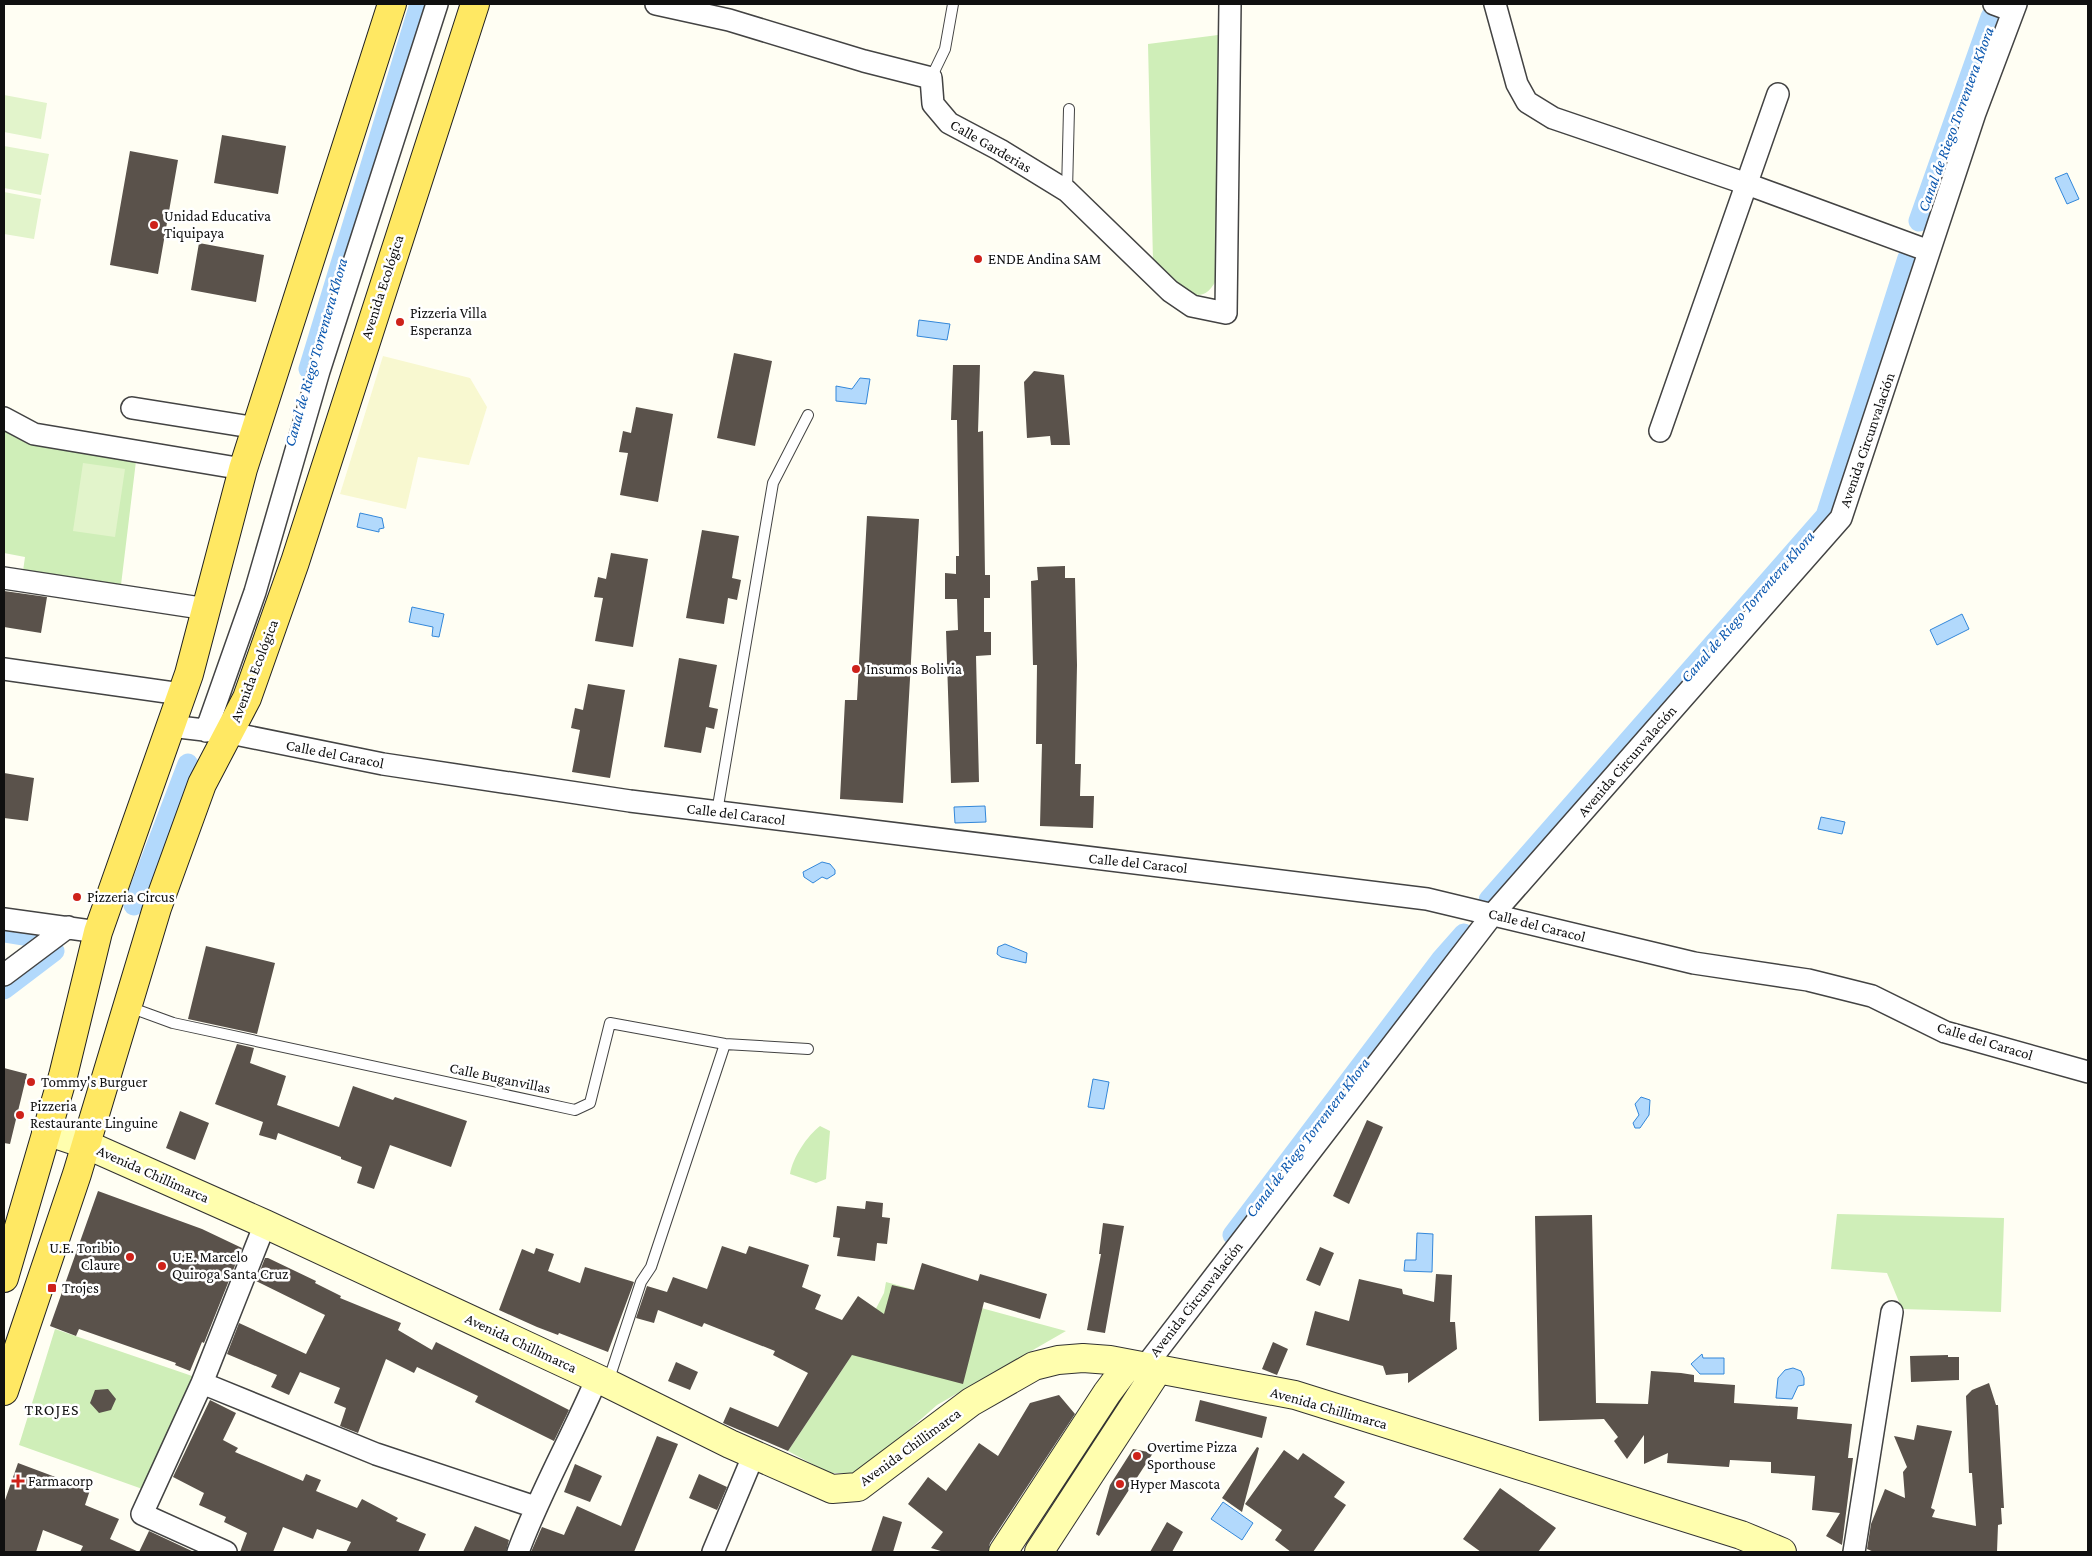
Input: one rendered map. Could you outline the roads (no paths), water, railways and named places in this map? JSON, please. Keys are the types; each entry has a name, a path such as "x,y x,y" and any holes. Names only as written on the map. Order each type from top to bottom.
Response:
{"main road":[{"path":"4,1278 63,1076 98,932 189,674 243,469 392,4"},
{"name":"Avenida Ecológica","path":"5,1383 85,1144 157,908 202,784 218,732 247,698 295,562 475,4"},
{"name":"Avenida Chillimarca","path":"46,1131 85,1144 265,1224 832,1489 858,1486 971,1402 1034,1366 1058,1360 1083,1358 1110,1360 1143,1368 1295,1395 1741,1535 1782,1552"},
{"name":"Avenida Circunvalación","path":"1003,1552 1107,1393 1143,1368"},
{"name":"Avenida Circunvalación","path":"1039,1552 1143,1368"}],"street":[{"path":"218,732 255,592 319,370 437,4"},
{"path":"656,4 729,20 864,61 931,78"},
{"name":"Calle Garderias","path":"931,78 933,104 949,123 1000,150 1067,191 1170,291 1192,306 1226,312 1230,4"},
{"path":"1494,4 1517,84 1527,102 1553,118 1747,184 1929,251"},
{"name":"Avenida Circunvalación","path":"1143,1368 1492,914 1841,518 1975,113 2007,6"},
{"path":"1660,431 1778,94"},
{"path":"132,408 257,428"},
{"path":"4,418 34,434 243,469"},
{"path":"4,578 207,609"},
{"path":"4,669 181,694"},
{"name":"Calle del Caracol","path":"170,726 218,732 383,764 630,801 1427,899 1694,963 1808,980 1872,996 1946,1032 2088,1072"},
{"path":"4,918 98,932"},
{"path":"4,975 68,927"},
{"path":"226,1552 142,1514 202,1382 265,1224"},
{"path":"1854,1552 1892,1312"},
{"path":"518,1552 535,1507 602,1380"},
{"path":"202,1382 376,1454 535,1507"},
{"path":"713,1552 754,1454"}],"lane":[{"path":"931,78 945,49 953,4"},
{"path":"1067,191 1069,109"},
{"path":"717,812 773,483 808,415"},
{"name":"Calle Buganvillas","path":"128,1006 173,1023 575,1110 590,1103 610,1024 725,1044 808,1049"},
{"path":"602,1380 641,1282 651,1267 725,1044"}],"water":[{"path":"2067,173 2079,199 2067,204 2055,178"},
{"path":"919,320 950,324 947,340 917,336"},
{"path":"860,378 870,379 866,404 836,401 836,386 852,389"},
{"path":"360,513 382,518 384,528 379,529 379,532 357,527"},
{"path":"412,607 444,614 439,637 432,636 433,627 409,622"},
{"path":"1962,614 1969,629 1937,645 1930,630"},
{"path":"985,806 986,822 955,823 954,807"},
{"path":"1821,817 1845,822 1842,834 1818,829"},
{"path":"822,862 830,864 835,870 835,874 827,879 822,877 813,883 804,877 803,872"},
{"path":"1005,944 1027,953 1026,963 1001,957 997,954 998,947"},
{"path":"1093,1079 1109,1082 1104,1109 1088,1107"},
{"path":"1641,1097 1650,1100 1649,1115 1640,1128 1635,1128 1633,1123 1639,1115 1635,1104"},
{"path":"1417,1233 1433,1234 1432,1272 1404,1271 1405,1260 1416,1260"},
{"path":"1702,1354 1703,1358 1724,1358 1724,1374 1700,1374 1691,1364"},
{"path":"1793,1368 1801,1371 1804,1385 1798,1386 1792,1399 1776,1398 1778,1378 1785,1370"},
{"path":"1223,1502 1253,1523 1242,1540 1211,1519"}],"waterway":[{"name":"Canal de Riego Torrentera Khora","path":"309,369 420,4"},
{"name":"Canal de Riego Torrentera Khora","path":"1919,221 1991,17"},
{"name":"Canal de Riego Torrentera Khora","path":"1489,900 1826,516 1908,258"},
{"name":"Canal de Riego Torrentera Khora","path":"134,905 188,764"},
{"name":"Canal de Riego Torrentera Khora","path":"4,932 35,937"},
{"name":"Canal de Riego Torrentera Khora","path":"1233,1235 1441,960 1464,934"},
{"name":"Canal de Riego Torrentera Khora","path":"4,989 54,951"}],"place":[{"name":"Unidad Educativa Tiquipaya","path":"154,225"},
{"name":"ENDE Andina SAM","path":"978,259"},
{"name":"Pizzeria Villa Esperanza","path":"400,322"},
{"name":"Insumos Bolivia","path":"856,669"},
{"name":"Pizzeria Circus","path":"77,897"},
{"name":"Tommy's Burguer","path":"31,1082"},
{"name":"Pizzeria Restaurante Linguine","path":"20,1115"},
{"name":"U.E. Toribio Claure","path":"130,1257"},
{"name":"U.E. Marcelo Quiroga Santa Cruz","path":"162,1266"},
{"name":"Trojes","path":"52,1288"},
{"name":"Overtime Pizza Sporthouse","path":"1137,1456"},
{"name":"Farmacorp","path":"18,1481"},
{"name":"Hyper Mascota","path":"1120,1484"}],"district":[{"name":"TROJES","path":"52,1409"}]}
